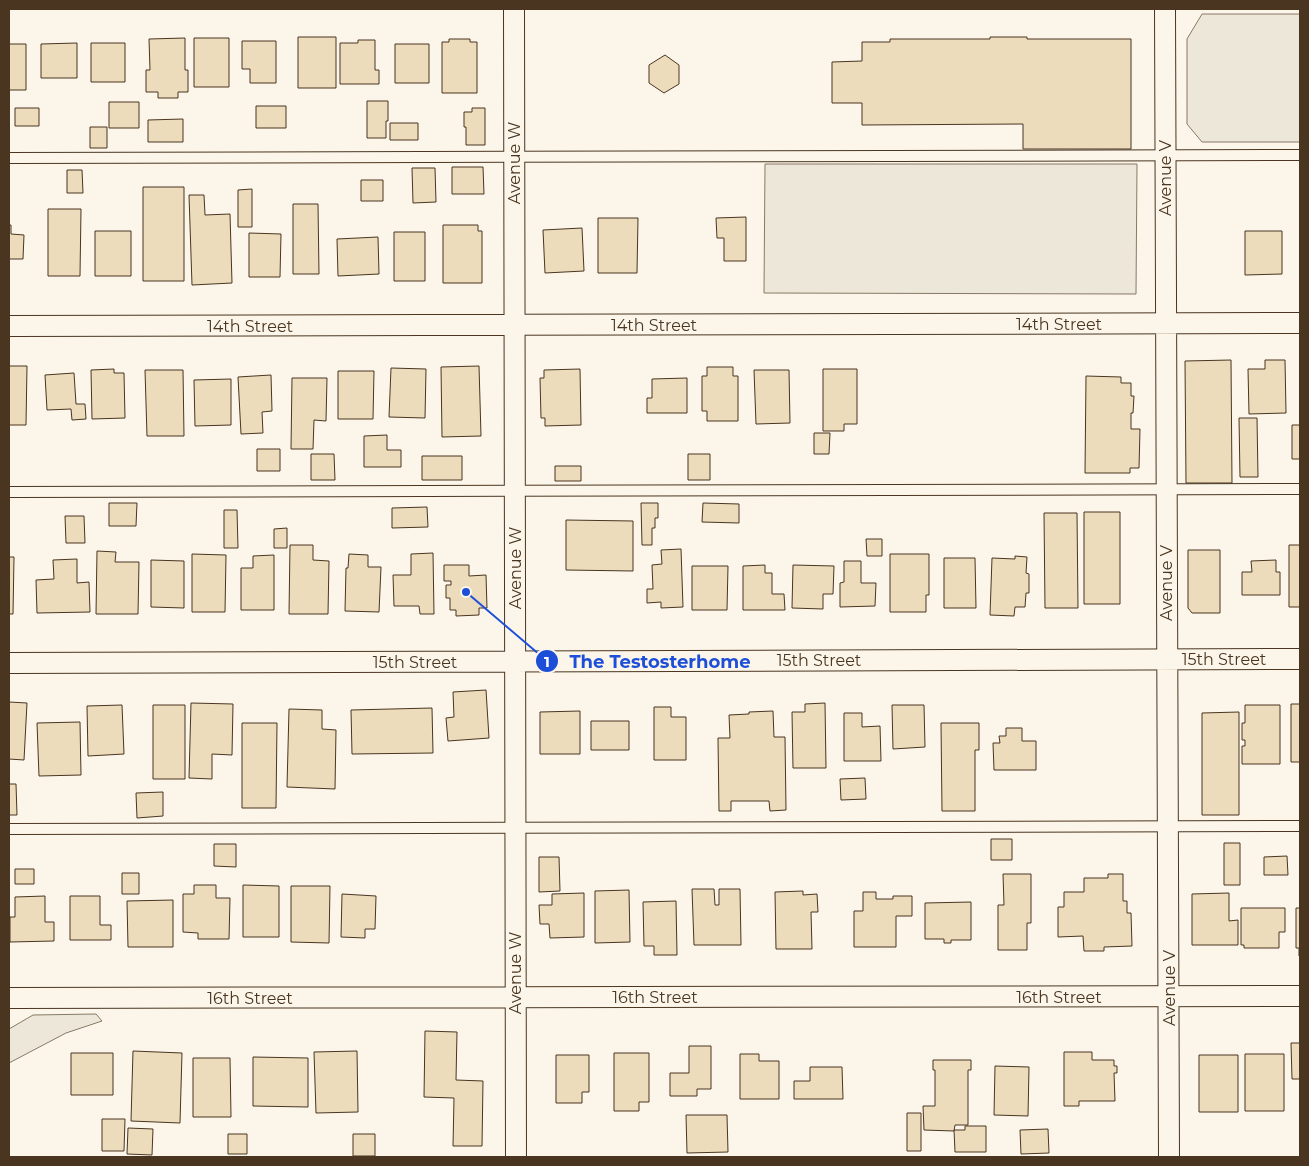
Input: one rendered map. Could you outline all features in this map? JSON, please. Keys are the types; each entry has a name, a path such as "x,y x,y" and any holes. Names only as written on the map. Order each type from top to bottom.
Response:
{"street":[{"name":"Avenue W","path":"514,9 516,1157"},
{"name":"Avenue V","path":"1165,9 1169,1157"},
{"name":"14th Street","path":"9,326 1300,323"},
{"name":"15th Street","path":"9,663 1300,659"},
{"name":"16th Street","path":"9,998 1300,996"}],"lane":[{"path":"9,158 1300,156"},
{"path":"9,492 1300,489"},
{"path":"9,829 1300,826"}],"shaded area":[{"path":"1202,14 1300,14 1300,142 1202,142 1187,124 1187,39"},
{"path":"765,164 1137,164 1136,294 764,293"},
{"path":"96,1014 102,1021 66,1033 9,1063 9,1029 33,1015"}],"building":[{"path":"298,37 336,37 336,88 298,88"},
{"path":"990,37 1131,39 1131,149 1023,149 1023,124 862,125 862,103 832,103 832,62 862,61 862,42 890,42 890,39 990,39"},
{"path":"185,38 185,70 188,70 188,92 178,92 178,98 158,98 158,92 146,92 146,70 150,70 149,39"},
{"path":"194,38 229,38 229,87 194,87"},
{"path":"449,39 470,39 470,42 477,42 477,93 442,93 442,42 449,42"},
{"path":"358,40 375,40 375,70 379,70 379,84 340,84 340,43 358,43"},
{"path":"242,41 276,41 276,83 250,83 250,69 242,69"},
{"path":"77,43 77,78 41,78 41,44"},
{"path":"91,43 125,43 125,82 91,82"},
{"path":"9,44 26,44 26,90 9,90"},
{"path":"395,44 429,44 429,83 395,83"},
{"path":"665,55 679,65 679,84 664,93 649,83 649,65"},
{"path":"367,101 388,101 386,138 367,138"},
{"path":"109,102 139,102 139,128 109,128"},
{"path":"256,106 286,106 286,128 256,128"},
{"path":"15,108 39,108 39,126 15,126"},
{"path":"472,108 485,108 485,145 466,145 464,112 472,112"},
{"path":"183,119 183,142 148,142 148,120"},
{"path":"390,123 418,123 418,140 390,140"},
{"path":"90,127 107,127 107,148 90,148"},
{"path":"452,167 483,167 484,194 452,194"},
{"path":"412,168 435,168 436,202 413,203"},
{"path":"67,170 82,170 83,193 67,193"},
{"path":"361,180 383,180 383,201 361,201"},
{"path":"143,187 184,187 184,281 143,281"},
{"path":"252,189 252,227 238,227 238,190"},
{"path":"189,195 204,195 205,215 230,214 232,283 192,285"},
{"path":"293,204 318,204 319,274 293,274"},
{"path":"48,209 81,209 80,276 48,276"},
{"path":"746,217 746,261 724,261 724,238 717,238 716,218"},
{"path":"598,218 638,218 637,273 598,273"},
{"path":"9,225 11,225 11,234 24,235 23,259 9,259"},
{"path":"443,225 478,225 478,231 482,231 482,283 443,283"},
{"path":"582,228 584,271 545,273 543,230"},
{"path":"95,231 131,231 131,276 95,276"},
{"path":"1245,231 1282,231 1282,274 1245,275"},
{"path":"394,232 425,232 425,281 394,281"},
{"path":"249,233 281,234 280,277 249,277"},
{"path":"378,237 379,274 338,276 337,239"},
{"path":"1231,360 1232,483 1186,483 1185,361"},
{"path":"1265,360 1285,360 1286,413 1249,414 1248,369 1265,369"},
{"path":"9,366 27,366 26,425 9,425"},
{"path":"479,366 481,436 442,437 441,367"},
{"path":"707,367 733,367 733,376 738,376 738,421 707,421 707,411 702,411 702,376 707,376"},
{"path":"391,368 426,369 425,418 389,417"},
{"path":"114,369 114,373 124,373 125,418 92,419 91,370"},
{"path":"580,369 581,425 545,426 545,418 541,418 540,378 544,378 544,370"},
{"path":"823,369 857,369 857,424 844,424 844,431 823,431"},
{"path":"145,370 183,370 184,436 147,436"},
{"path":"754,370 789,370 790,423 756,424"},
{"path":"338,371 374,371 373,419 338,419"},
{"path":"74,373 76,404 85,404 86,419 72,420 71,409 47,410 45,375"},
{"path":"271,375 272,411 262,412 263,433 241,434 238,377"},
{"path":"1086,376 1121,377 1121,383 1131,383 1131,396 1134,396 1131,429 1140,429 1139,468 1130,468 1130,473 1085,473"},
{"path":"292,378 327,378 326,421 314,420 313,449 291,449"},
{"path":"687,378 687,413 647,413 647,398 652,398 652,379"},
{"path":"231,379 231,425 195,426 194,380"},
{"path":"1239,418 1257,418 1258,477 1240,477"},
{"path":"1292,425 1300,425 1300,459 1292,459"},
{"path":"814,433 830,433 829,454 814,454"},
{"path":"387,435 387,450 401,450 401,467 364,467 364,436"},
{"path":"257,449 280,449 280,471 257,471"},
{"path":"311,454 334,454 335,480 311,480"},
{"path":"688,454 710,454 710,480 688,480"},
{"path":"422,456 462,456 462,480 422,480"},
{"path":"555,466 581,466 581,481 555,481"},
{"path":"109,503 137,503 136,526 109,526"},
{"path":"641,503 658,503 658,518 655,518 655,528 652,528 652,545 642,545"},
{"path":"703,503 739,504 739,523 702,522"},
{"path":"427,507 428,527 392,528 392,508"},
{"path":"224,510 237,510 238,548 224,548"},
{"path":"1084,512 1120,512 1120,604 1084,604"},
{"path":"1044,513 1077,513 1078,608 1045,608"},
{"path":"65,516 84,516 85,543 66,543"},
{"path":"566,520 633,521 633,571 566,570"},
{"path":"287,528 287,548 274,548 274,529"},
{"path":"866,539 882,539 882,556 867,556"},
{"path":"290,545 313,545 313,560 329,561 328,614 289,614"},
{"path":"1289,545 1300,545 1300,607 1289,607"},
{"path":"681,549 683,607 661,608 661,602 647,603 647,589 653,589 652,565 662,564 661,550"},
{"path":"1188,550 1220,550 1220,613 1192,613 1188,608"},
{"path":"97,551 116,552 115,562 139,562 138,614 96,614"},
{"path":"433,553 434,614 420,614 419,606 394,606 393,575 411,575 411,554"},
{"path":"192,554 226,555 225,612 192,612"},
{"path":"349,554 368,555 368,567 381,567 379,612 345,611 346,568 348,568"},
{"path":"890,554 929,554 929,595 926,595 926,612 890,612"},
{"path":"274,555 274,610 241,610 241,568 253,568 253,556"},
{"path":"1015,556 1027,557 1026,573 1029,574 1029,593 1026,593 1025,607 1015,607 1014,616 990,615 992,558 1015,559"},
{"path":"9,557 14,557 13,614 9,614"},
{"path":"944,558 975,558 976,608 944,608"},
{"path":"77,559 77,583 89,582 90,612 37,613 36,580 54,579 53,560"},
{"path":"151,560 184,561 184,608 151,607"},
{"path":"1276,560 1276,572 1280,572 1280,595 1242,595 1242,572 1252,572 1251,561"},
{"path":"844,561 861,561 861,583 876,583 875,606 840,607 840,583 844,582"},
{"path":"444,565 469,565 469,576 486,575 487,608 479,608 479,615 456,616 456,610 450,610 450,598 446,598 446,585 451,585 451,581 444,581"},
{"path":"765,565 765,573 772,573 772,594 784,594 785,610 743,610 743,566"},
{"path":"793,565 834,566 833,594 823,594 823,609 792,608"},
{"path":"692,566 728,566 727,610 692,610"},
{"path":"486,690 489,738 448,741 446,718 454,717 453,692"},
{"path":"9,702 27,703 24,760 9,759"},
{"path":"191,703 233,704 232,755 212,754 212,779 189,778"},
{"path":"825,703 826,768 793,768 792,712 805,712 805,704"},
{"path":"1291,704 1300,704 1300,762 1291,762"},
{"path":"122,705 124,754 88,756 87,706"},
{"path":"153,705 185,705 185,779 153,779"},
{"path":"892,705 924,705 925,747 893,749"},
{"path":"1245,705 1280,705 1280,764 1242,764 1242,746 1245,746 1245,740 1242,740 1242,723 1245,723"},
{"path":"654,707 671,707 671,717 686,717 686,760 654,760"},
{"path":"432,708 433,753 352,754 351,710"},
{"path":"289,709 322,710 322,729 336,730 335,789 287,787"},
{"path":"580,711 580,754 540,754 540,712"},
{"path":"773,711 774,737 785,737 786,810 770,811 769,801 731,801 731,811 719,811 718,738 730,738 729,715"},
{"path":"1239,712 1239,815 1202,815 1202,713"},
{"path":"844,713 862,713 862,727 880,726 881,761 844,761"},
{"path":"591,721 629,721 629,750 591,750"},
{"path":"80,722 81,775 39,776 37,723"},
{"path":"242,723 277,723 276,808 242,808"},
{"path":"941,723 979,723 979,750 975,750 975,811 942,811"},
{"path":"1006,728 1022,728 1022,741 1036,741 1036,770 994,770 993,743 1000,743 999,736 1006,736"},
{"path":"865,778 866,799 841,800 840,779"},
{"path":"9,784 16,784 17,815 9,815"},
{"path":"163,792 163,816 137,818 136,793"},
{"path":"991,839 1012,839 1012,860 991,860"},
{"path":"1224,843 1240,843 1240,885 1224,885"},
{"path":"214,844 236,844 236,867 214,866"},
{"path":"1287,856 1288,875 1264,875 1264,857"},
{"path":"539,857 559,857 560,891 539,892"},
{"path":"15,869 34,869 34,884 15,884"},
{"path":"122,873 139,873 139,894 122,894"},
{"path":"1003,874 1031,874 1031,923 1027,923 1027,950 998,950 998,905 1004,905"},
{"path":"1108,874 1123,874 1123,901 1127,901 1127,913 1131,913 1132,946 1104,947 1104,951 1084,951 1083,936 1058,937 1058,907 1064,907 1064,892 1084,892 1084,878 1108,878"},
{"path":"194,885 216,885 216,898 230,898 229,939 198,939 198,933 183,932 183,894 194,894"},
{"path":"243,885 279,886 279,937 243,937"},
{"path":"291,886 330,886 329,943 291,942"},
{"path":"692,889 714,889 715,905 719,905 719,889 740,889 741,945 694,945"},
{"path":"629,890 630,942 595,943 595,891"},
{"path":"803,891 803,895 817,894 818,912 811,912 812,949 776,949 775,892"},
{"path":"863,892 876,892 876,899 893,899 893,896 912,896 912,916 896,916 896,947 854,947 854,911 863,911"},
{"path":"584,893 584,937 550,938 549,924 540,924 539,905 552,905 552,894"},
{"path":"1229,893 1229,921 1238,920 1238,945 1192,945 1192,894"},
{"path":"342,894 376,896 375,929 365,929 365,938 341,937"},
{"path":"45,896 45,922 54,922 54,941 10,942 10,917 15,917 15,897"},
{"path":"70,896 100,896 100,925 111,925 111,940 70,940"},
{"path":"173,900 173,947 128,947 127,901"},
{"path":"676,901 677,955 654,955 654,946 644,946 643,902"},
{"path":"971,902 971,940 951,940 951,943 944,943 944,939 925,939 925,903"},
{"path":"1241,908 1285,908 1285,932 1279,932 1279,948 1244,948 1244,945 1241,945"},
{"path":"1296,908 1300,908 1300,956 1299,948 1296,948"},
{"path":"425,1031 457,1032 456,1080 483,1081 482,1146 453,1146 454,1098 424,1097"},
{"path":"1291,1043 1300,1043 1300,1079 1292,1079"},
{"path":"689,1046 711,1046 711,1089 697,1089 697,1096 670,1096 670,1073 689,1073"},
{"path":"133,1051 182,1053 180,1123 131,1121"},
{"path":"357,1051 358,1112 316,1113 314,1052"},
{"path":"1064,1052 1092,1052 1092,1060 1114,1060 1114,1066 1117,1066 1117,1073 1114,1073 1115,1101 1079,1101 1079,1106 1064,1106"},
{"path":"71,1053 113,1053 113,1095 71,1095"},
{"path":"614,1053 649,1053 649,1102 639,1102 639,1111 614,1111"},
{"path":"740,1054 759,1054 759,1061 779,1061 779,1099 740,1099"},
{"path":"1245,1054 1284,1054 1284,1111 1245,1111"},
{"path":"556,1055 589,1055 589,1092 582,1092 582,1103 556,1103"},
{"path":"1199,1055 1238,1055 1238,1112 1199,1112"},
{"path":"253,1057 308,1058 308,1107 253,1106"},
{"path":"193,1058 230,1058 231,1117 193,1117"},
{"path":"933,1060 971,1060 971,1070 968,1070 968,1125 955,1125 954,1131 924,1130 923,1106 935,1106 935,1070 933,1070"},
{"path":"995,1066 1029,1067 1028,1116 994,1115"},
{"path":"810,1067 842,1067 843,1099 794,1099 794,1081 810,1081"},
{"path":"907,1113 921,1113 921,1151 907,1151"},
{"path":"686,1115 727,1115 728,1152 687,1153"},
{"path":"102,1119 125,1119 124,1151 102,1151"},
{"path":"965,1126 986,1126 986,1152 955,1152 954,1130 965,1130"},
{"path":"128,1128 153,1129 152,1155 127,1154"},
{"path":"1048,1129 1049,1153 1021,1154 1020,1130"},
{"path":"228,1134 247,1134 247,1154 228,1154"},
{"path":"353,1134 375,1134 375,1156 353,1156"}],"place":[{"name":"The Testosterhome","path":"466,592"}]}
